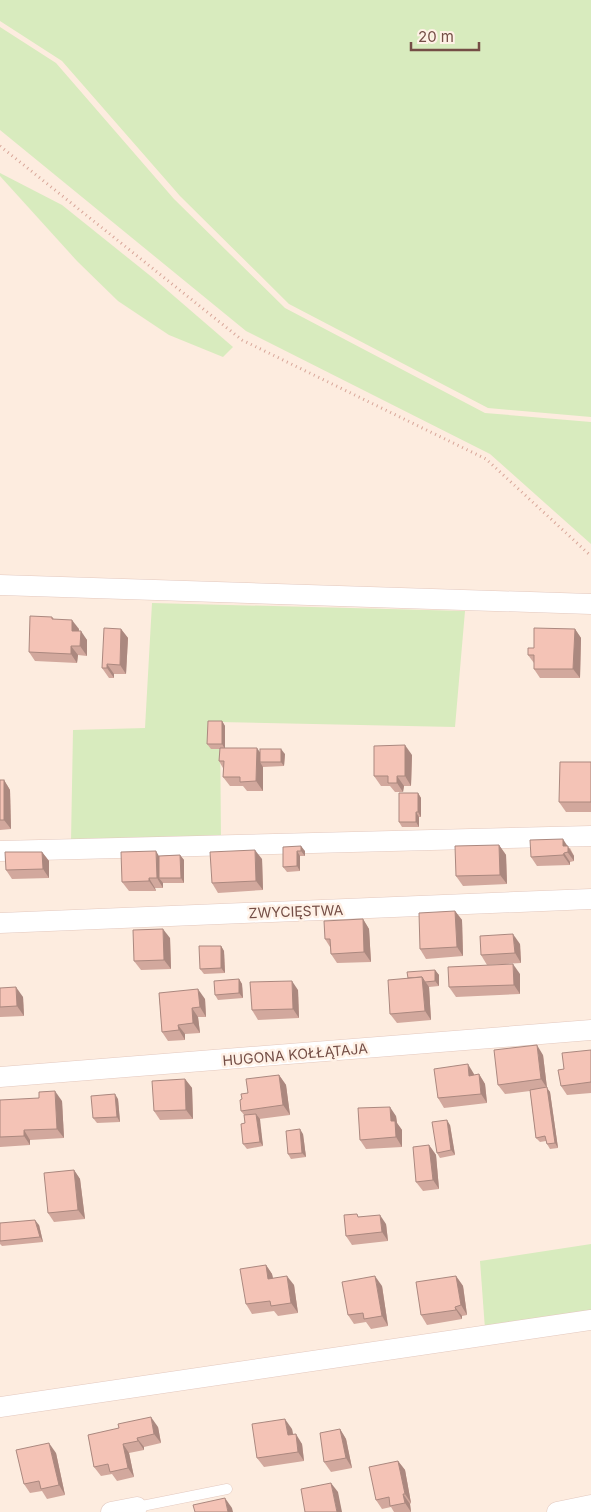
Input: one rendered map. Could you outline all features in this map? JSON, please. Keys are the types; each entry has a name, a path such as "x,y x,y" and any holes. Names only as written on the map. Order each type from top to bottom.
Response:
{"street":[{"path":"0,585 591,604"},
{"path":"0,851 591,836"},
{"name":"ZWYCIĘSTWA","path":"0,923 591,899"},
{"name":"HUGONA KOŁŁĄTAJA","path":"0,1078 591,1030"},
{"path":"0,1407 591,1320"},
{"path":"557,1512 591,1505"},
{"path":"111,1512 137,1507"}],"lane":[{"path":"137,1507 227,1489"}],"path":[{"path":"0,146 242,340 486,459 591,556"}],"green space":[{"path":"0,0 591,0 591,417 488,408 289,304 180,196 62,61 0,21"},
{"path":"0,27 56,63 174,199 285,308 485,413 591,422 591,544 490,454 246,331 0,130"},
{"path":"0,173 62,205 153,278 233,347 223,357 169,335 118,301 77,261 0,176"},
{"path":"152,603 465,611 455,727 220,722 221,838 71,842 73,730 145,728"},
{"path":"591,1244 591,1313 485,1329 480,1261"}],"building":[{"path":"30,616 72,620 72,631 81,631 80,646 71,646 71,654 29,652"},
{"path":"104,628 121,629 120,665 107,664 107,668 102,668"},
{"path":"534,628 575,629 573,669 534,669 534,655 528,655 528,648 534,648"},
{"path":"208,721 222,721 222,744 207,744"},
{"path":"405,745 405,776 397,776 397,783 388,783 388,776 374,776 374,746"},
{"path":"220,748 257,748 256,781 240,782 240,777 223,777 224,761 219,761"},
{"path":"260,749 281,749 281,762 260,762"},
{"path":"560,762 591,762 591,802 559,802"},
{"path":"0,780 4,780 4,820 0,820"},
{"path":"399,793 418,793 416,822 399,822"},
{"path":"563,839 563,846 568,846 568,852 563,855 531,857 530,840"},
{"path":"499,845 500,875 456,876 455,846"},
{"path":"301,846 301,851 297,851 297,866 283,867 283,847"},
{"path":"255,850 256,881 212,883 210,852"},
{"path":"156,851 157,878 149,878 149,881 122,882 121,852"},
{"path":"5,852 42,852 43,869 6,870"},
{"path":"180,855 181,878 159,878 159,856"},
{"path":"455,911 457,947 420,949 419,913"},
{"path":"363,919 364,952 331,954 330,939 325,939 324,921"},
{"path":"163,929 164,960 134,961 133,930"},
{"path":"513,934 515,953 481,955 480,936"},
{"path":"199,946 221,946 221,968 200,969"},
{"path":"513,964 514,985 449,987 448,967"},
{"path":"435,970 435,981 425,982 422,977 408,978 407,972"},
{"path":"422,977 425,1011 390,1014 388,980"},
{"path":"239,979 239,993 215,995 214,981"},
{"path":"292,981 293,1009 252,1010 250,982"},
{"path":"16,987 17,1006 0,1007 0,988"},
{"path":"198,989 200,1007 192,1008 193,1023 178,1025 179,1030 162,1032 159,993"},
{"path":"537,1045 541,1079 498,1085 494,1050"},
{"path":"591,1050 591,1082 561,1086 558,1070 564,1069 562,1053"},
{"path":"468,1064 469,1076 479,1074 481,1094 438,1098 434,1069"},
{"path":"279,1075 283,1105 241,1111 241,1094 248,1093 246,1079"},
{"path":"185,1079 186,1110 154,1111 152,1081"},
{"path":"547,1087 555,1143 547,1144 545,1136 536,1138 530,1090"},
{"path":"55,1091 57,1129 24,1130 24,1136 0,1137 0,1100 39,1098 39,1092"},
{"path":"115,1094 117,1117 93,1118 91,1096"},
{"path":"390,1107 391,1121 395,1121 396,1137 360,1140 358,1108"},
{"path":"256,1114 260,1142 243,1144 241,1124 245,1123 244,1115"},
{"path":"447,1120 451,1150 437,1153 432,1122"},
{"path":"300,1129 302,1153 288,1154 286,1131"},
{"path":"429,1145 433,1180 416,1182 413,1147"},
{"path":"74,1170 78,1210 48,1213 44,1173"},
{"path":"357,1214 358,1217 380,1215 382,1232 346,1236 344,1215"},
{"path":"35,1220 40,1237 0,1241 0,1223"},
{"path":"266,1265 268,1279 287,1276 291,1303 271,1306 270,1301 246,1304 240,1269"},
{"path":"375,1276 382,1316 364,1319 363,1313 348,1315 342,1282"},
{"path":"456,1276 461,1305 455,1307 456,1310 421,1315 416,1282"},
{"path":"151,1417 154,1434 137,1438 138,1441 123,1444 128,1468 110,1472 108,1464 94,1467 88,1435 119,1428 118,1424"},
{"path":"285,1419 288,1435 296,1434 298,1452 257,1458 252,1424"},
{"path":"340,1429 346,1458 324,1462 320,1433"},
{"path":"49,1443 59,1485 41,1489 39,1481 24,1484 16,1450"},
{"path":"398,1461 405,1503 390,1506 389,1497 376,1500 369,1467"},
{"path":"331,1483 337,1512 305,1512 301,1489"},
{"path":"225,1498 228,1512 195,1512 193,1505"}]}
